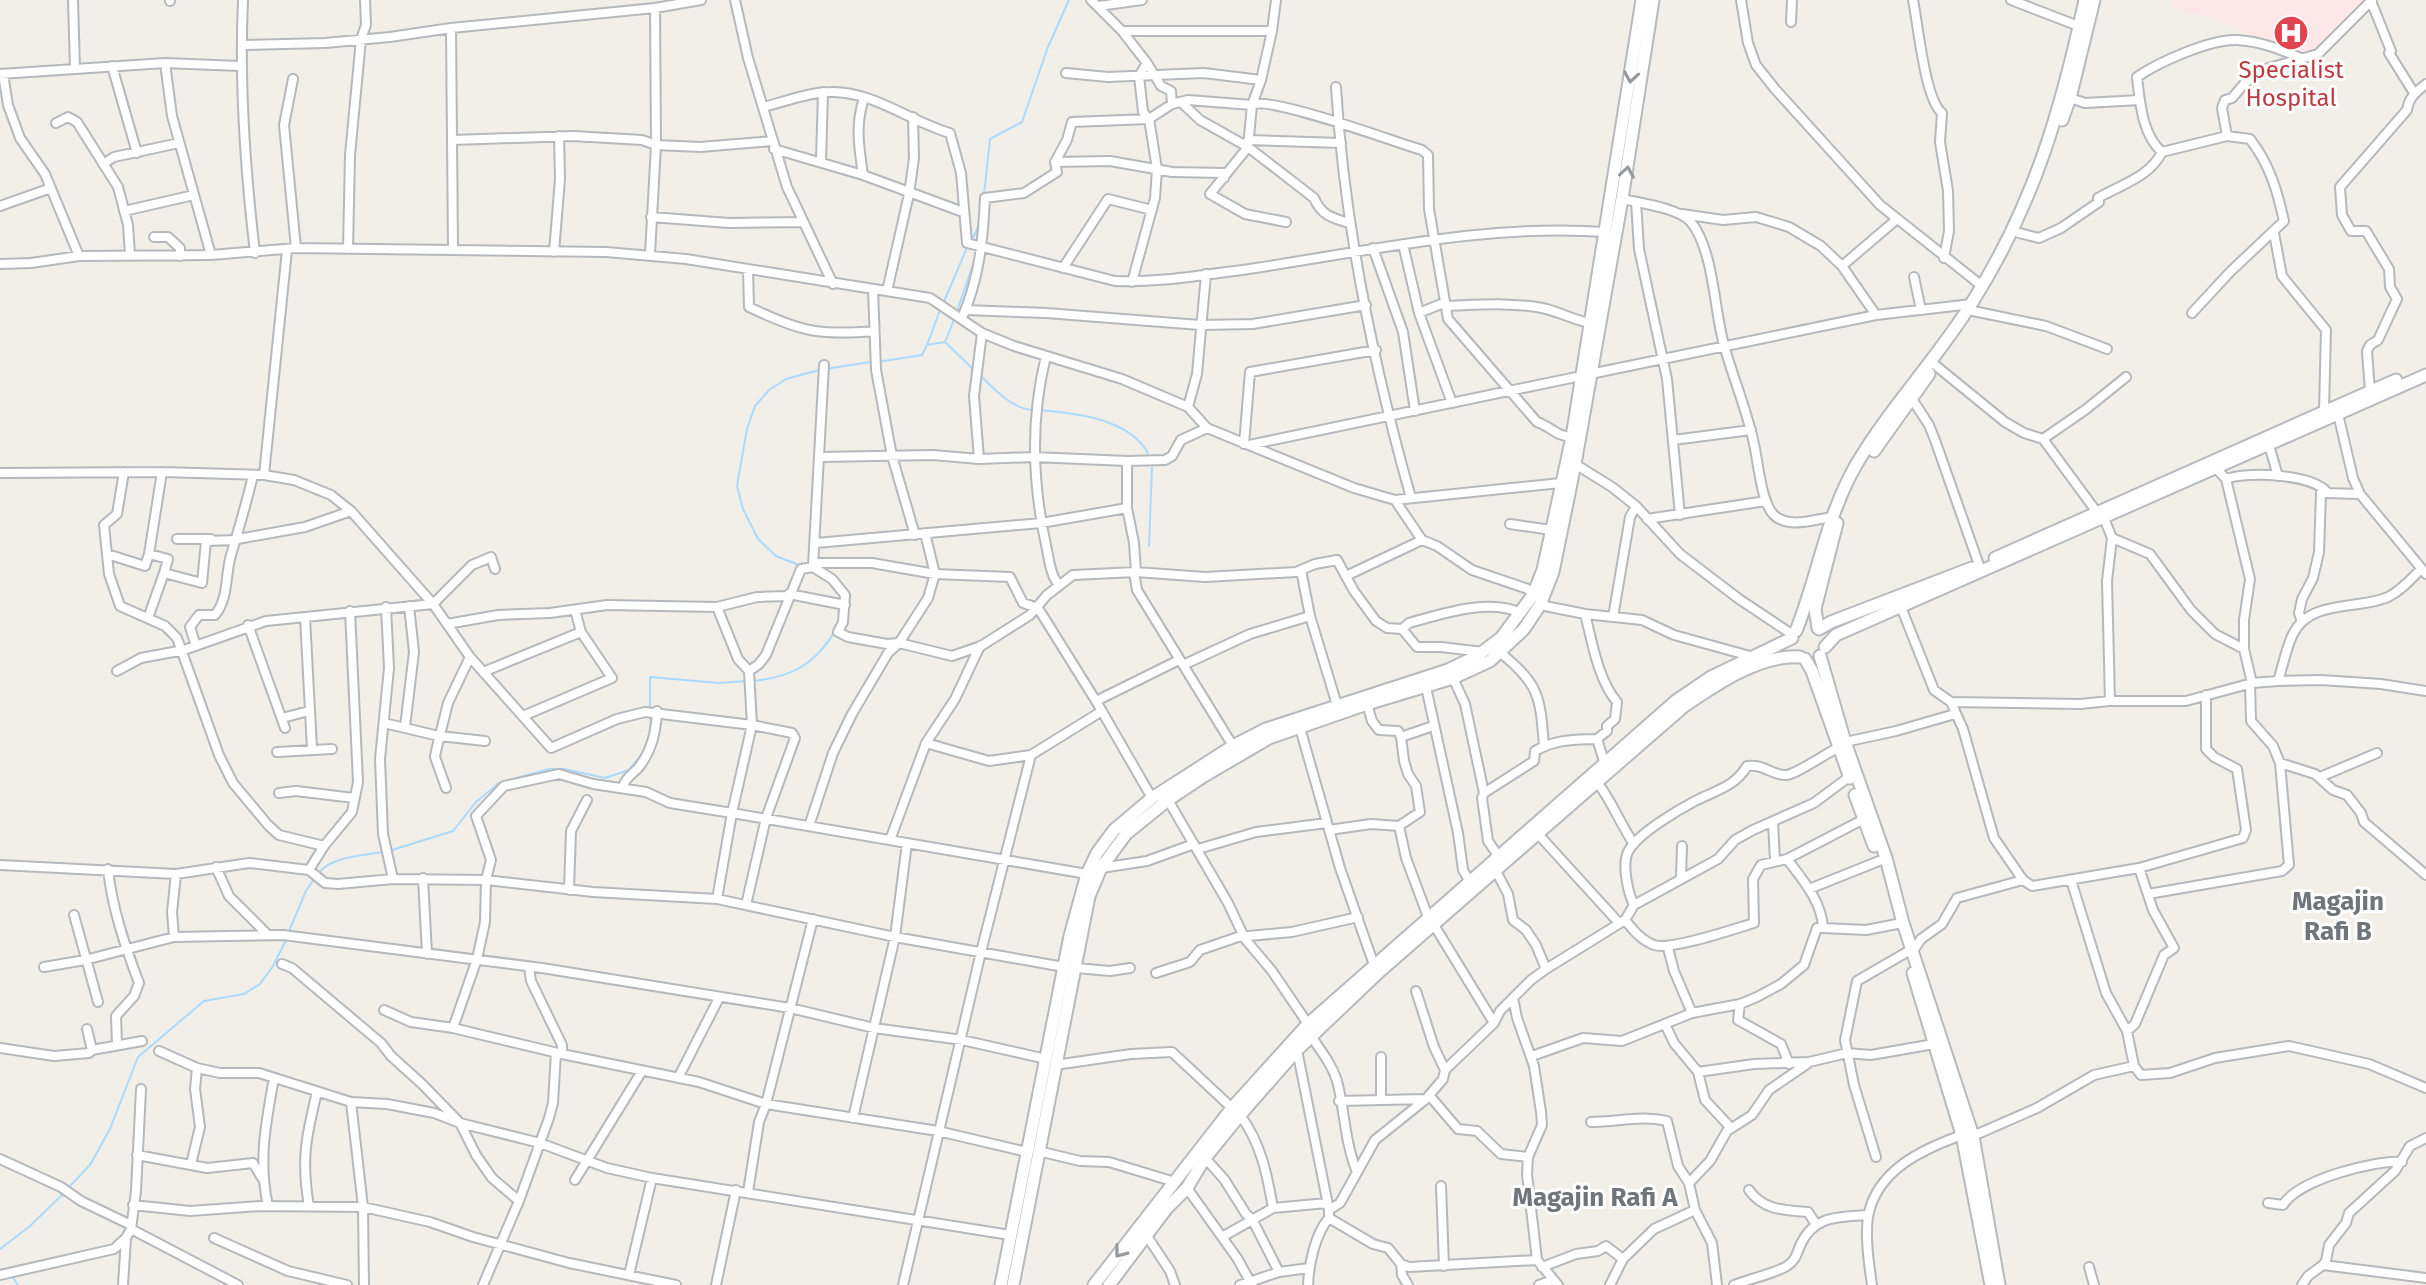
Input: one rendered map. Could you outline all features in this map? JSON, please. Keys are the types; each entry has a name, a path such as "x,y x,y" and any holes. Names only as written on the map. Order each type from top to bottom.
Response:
{"main road":[{"path":"1070,967 1089,896 1101,868 1126,834 1168,800 1269,738 1453,678 1490,661 1524,629 1536,600 1553,572 1575,464 1590,323 1642,0"},
{"path":"1013,1285 1033,1151 1087,874 1097,853 1114,830 1152,798 1233,746 1266,729 1448,670 1483,652 1501,638 1536,600 1622,199 1653,0"},
{"path":"1999,1285 1967,1135 1910,951 1897,924 1879,861 1849,777 1822,652 1825,637 1818,628 1815,609 1840,512 1862,468 1935,365 2019,233 2048,165 2070,98 2085,0"},
{"path":"1991,1285 1967,1135 1934,1044 1886,858 1842,745 1803,658 1794,651 1794,635 1808,600 1831,517 1856,465 1972,308 2028,200 2094,0"},
{"path":"1094,1285 1175,1182 1236,1112 1374,965 1496,871 1683,707 1716,686 1774,660 1787,656 1803,658 1822,652 1836,635 2324,410 2426,367"},
{"path":"1109,1285 1167,1208 1187,1188 1236,1112 1297,1050 1310,1030 1380,971 1470,882 1677,700 1711,677 1806,626 1818,628 1979,565 2269,445 2426,375"},
{"path":"1001,1285 1010,1235 1033,1151"}],"street":[{"path":"73,0 75,69"},
{"path":"243,0 240,66 245,165 255,253"},
{"path":"348,249 350,155 361,39 366,25 365,0"},
{"path":"243,45 361,39 655,8 701,0"},
{"path":"735,0 787,187 833,284"},
{"path":"1095,3 1142,0"},
{"path":"1276,0 1261,80 1252,105 1248,144 1211,191 1211,196 1245,214 1286,222"},
{"path":"1741,0 1748,43 1756,65 1880,205 1982,286"},
{"path":"1791,22 1792,0"},
{"path":"1913,0 1924,67 1935,107 1942,113 1940,142 1948,191 1949,231 1944,258"},
{"path":"2011,0 2083,28"},
{"path":"2227,136 2222,108 2225,100 2232,98 2262,70 2303,59 2324,49 2371,1 2391,51 2389,53 2414,93"},
{"path":"1095,3 1122,31 1161,86 1171,91 1176,103 1200,120 1248,144 1314,198 1318,209 1329,217 1349,223"},
{"path":"650,254 656,145 655,8"},
{"path":"451,28 453,250"},
{"path":"1122,31 1272,31"},
{"path":"2162,152 2150,137 2140,100 2137,77 2143,73 2175,56 2233,40 2274,46 2303,59"},
{"path":"79,256 45,174 20,138 8,105 2,74 165,63 240,66"},
{"path":"165,63 179,143 211,255"},
{"path":"1132,282 1152,210 1157,169 1149,119 1143,112 1139,76 1147,63"},
{"path":"112,66 137,153"},
{"path":"1066,73 1108,77 1204,73 1261,80"},
{"path":"264,475 292,249 284,125 293,79"},
{"path":"2370,391 2367,351 2378,340 2397,299 2390,287 2389,269 2366,231 2351,231 2347,225 2342,215 2340,187 2407,110 2414,93 2426,84"},
{"path":"1336,87 1349,223 1387,415 1411,498"},
{"path":"763,107 823,92 844,93 950,133 961,173 967,243 1115,281 1206,274 1403,244 1555,229 1605,232"},
{"path":"821,161 823,92"},
{"path":"863,175 857,127 864,98"},
{"path":"2070,98 2085,103 2140,100"},
{"path":"964,314 977,277 985,198 1024,193 1057,172 1055,162 1067,140 1072,122 1149,119 1176,103 1188,100 1252,105 1258,102 1305,111 1422,150 1428,155 1429,209 1448,319 1537,422 1545,424 1555,434 1572,437"},
{"path":"887,291 909,194 914,158 913,117"},
{"path":"56,123 73,118 118,187 128,225 130,255"},
{"path":"453,140 559,136 642,140 656,145 700,147 773,145 963,212"},
{"path":"554,252 560,179 559,136"},
{"path":"2019,233 2039,238 2061,228 2099,202 2098,198 2135,180 2156,164 2162,152 2227,136 2250,139 2273,177 2284,221 2192,313"},
{"path":"103,164 114,157 179,143"},
{"path":"1248,144 1341,143"},
{"path":"1055,162 1110,161 1157,169 1224,173 1224,178"},
{"path":"0,206 51,188"},
{"path":"124,211 194,195"},
{"path":"1063,268 1108,199 1152,210"},
{"path":"1622,199 1723,220 1756,217 1789,227 1821,246 1842,266 1876,315"},
{"path":"1636,202 1639,249 1663,359 1680,515"},
{"path":"1679,213 1690,222 1702,246 1723,344 1751,430 1766,501 1773,514 1783,520 1796,522 1831,517"},
{"path":"651,217 729,223 803,222"},
{"path":"1842,266 1897,219"},
{"path":"2274,233 2282,276 2326,330 2324,410"},
{"path":"154,237 168,237 180,248 180,256"},
{"path":"1403,244 1419,313 1452,403"},
{"path":"1373,248 1403,332 1415,411"},
{"path":"0,264 79,256 211,255 292,249 650,254 930,298 964,314 1046,313 1200,325 1253,324 1366,305"},
{"path":"748,270 749,307 773,319 803,330 842,334 874,331"},
{"path":"1188,407 1197,374 1206,274"},
{"path":"1914,277 1921,310"},
{"path":"809,826 833,753 852,714 888,653 899,643 928,598 935,574 892,456 876,370 873,289"},
{"path":"1419,313 1438,304 1494,305 1542,308 1590,323"},
{"path":"1247,445 1364,423 1387,415 1723,344 1876,315 1972,308 2068,332 2088,344 2107,349"},
{"path":"964,314 982,333 1122,379 1188,407 1207,428 1354,488 1395,500 1561,483"},
{"path":"979,459 974,396 982,333"},
{"path":"1247,445 1250,372 1376,350"},
{"path":"1046,356 1035,408 1034,457 1041,523 1053,577 1059,585"},
{"path":"1935,365 2005,422 2043,439 2100,514 2112,538 2107,581 2110,701"},
{"path":"813,565 824,370"},
{"path":"2043,439 2126,377"},
{"path":"1912,399 1932,432 1979,565"},
{"path":"2299,625 2328,609 2385,598 2424,571 2360,494 2353,478 2338,414"},
{"path":"819,457 933,455 979,459 1165,460 1172,456 1181,440 1207,428"},
{"path":"1673,440 1751,430"},
{"path":"2269,445 2278,476"},
{"path":"1127,461 1127,508 1134,543 1137,590 1233,746"},
{"path":"1575,464 1636,506 1680,554 1739,599 1794,635"},
{"path":"2148,894 2286,869 2289,865 2280,763 2273,746 2251,721 2251,684 2244,649 2244,620 2250,579 2226,479 2215,467"},
{"path":"124,472 117,514 104,525 109,574 120,606 165,626 177,638 184,650 219,755 233,783 268,825 279,835 324,846"},
{"path":"107,554 145,566 162,472"},
{"path":"0,473 264,475 294,480 331,495 351,511 433,604 470,657 551,748 617,719 657,711 792,733 795,738 766,818 746,905"},
{"path":"196,646 190,627 199,615 219,612 253,475"},
{"path":"2226,479 2234,476 2278,476 2311,482 2325,488 2327,492 2321,493"},
{"path":"2321,493 2360,494"},
{"path":"2278,681 2293,634 2302,622 2299,613 2302,599 2313,578 2319,552 2321,493"},
{"path":"1395,500 1422,540 1437,546 1472,570 1528,589 1536,600 1585,614 1642,620 1674,635 1750,656"},
{"path":"1647,519 1766,501"},
{"path":"1613,617 1630,517 1636,506"},
{"path":"816,543 1041,523 1127,508"},
{"path":"164,573 202,583 206,541 237,540 305,527 351,511"},
{"path":"1510,524 1551,530"},
{"path":"2112,538 2150,554 2205,625 2215,634 2244,649"},
{"path":"177,539 237,540"},
{"path":"1346,576 1422,540"},
{"path":"148,618 168,559 149,554"},
{"path":"117,671 141,658 184,650 266,621 433,604 472,565 491,557 495,569"},
{"path":"813,565 838,585 845,595 838,632 848,637 899,643 952,656 981,646 1038,608 1047,595 1073,575 1135,572 1205,577 1301,570 1337,560 1366,610 1387,628 1402,629 1409,623 1471,610 1498,608 1521,613"},
{"path":"750,677 766,655 801,569 813,565 872,563 935,574 1008,576 1023,603 1038,608 1152,798"},
{"path":"1301,570 1310,616 1337,705"},
{"path":"447,624 498,615 622,604 717,607 757,597 789,595 841,605"},
{"path":"405,727 414,652 409,606"},
{"path":"386,607 389,668 380,759 383,834 393,879"},
{"path":"717,607 738,659 750,677 752,725 717,899"},
{"path":"1901,607 1934,690 1951,702 2080,704 2186,701 2251,684 2278,681 2358,682 2426,691"},
{"path":"523,716 612,678 581,632 575,610"},
{"path":"310,872 324,846 352,812 358,782 350,611"},
{"path":"1484,793 1534,761 1535,751 1557,740 1597,739 1615,719 1617,702 1610,695 1585,614"},
{"path":"1096,701 1250,634 1310,616"},
{"path":"305,617 312,749"},
{"path":"248,625 285,728"},
{"path":"1402,629 1417,647 1483,652"},
{"path":"483,672 581,632"},
{"path":"890,840 926,743 955,699 981,646"},
{"path":"1501,653 1520,669 1536,689 1544,746"},
{"path":"446,788 435,757 448,703 470,657"},
{"path":"1453,678 1465,704 1484,793 1482,798 1488,841 1499,857"},
{"path":"1426,687 1458,833 1463,870 1470,882"},
{"path":"1951,702 1963,729 1994,838 2023,880 2032,886 2139,868 2239,840 2245,835 2237,769 2206,749 2206,695"},
{"path":"1101,868 1147,861 1256,832 1371,824 1399,826 1420,812 1416,786 1408,774 1398,731 1379,730 1372,721 1367,704"},
{"path":"282,718 309,711"},
{"path":"624,783 636,771 650,748 656,731 657,711"},
{"path":"926,743 989,761 1031,755 1102,711"},
{"path":"1634,905 1628,883 1627,857 1634,844 1680,809 1737,780 1747,766 1766,767 1781,775 1792,775 1842,745 1955,714"},
{"path":"384,723 439,736 485,741"},
{"path":"1401,737 1433,726"},
{"path":"1300,728 1328,826 1374,965"},
{"path":"1597,739 1605,764"},
{"path":"277,752 332,749"},
{"path":"2320,777 2377,753"},
{"path":"903,1285 1003,860 1031,755"},
{"path":"2280,763 2320,777 2333,790 2347,795 2364,822 2426,875"},
{"path":"620,770 624,783"},
{"path":"453,1028 477,959 485,922 486,880 491,860 476,816 504,786 559,774 593,784 624,783 670,803 1087,874"},
{"path":"1222,1237 1273,1208 1328,1210 1340,1203 1375,1140 1427,1097 1443,1079 1445,1070 1494,1023 1500,1011 1513,998 1546,969 1622,921 1634,905 1718,859 1744,835 1814,803 1849,777"},
{"path":"1597,782 1634,844"},
{"path":"279,793 296,791 354,798"},
{"path":"569,890 571,831 587,800"},
{"path":"1168,800 1245,939 1272,971 1331,1067 1338,1085 1339,1101 1357,1172"},
{"path":"1538,834 1640,937 1651,945 1668,948 1754,923 1753,879 1761,865 1787,859 1864,819"},
{"path":"1773,822 1775,861"},
{"path":"1399,826 1410,870 1431,921 1494,1023"},
{"path":"853,1118 895,937 907,843"},
{"path":"1681,878 1682,846"},
{"path":"1787,859 1809,889 1822,915 1823,928"},
{"path":"1809,889 1879,861"},
{"path":"0,865 176,874 249,863 310,872 320,880 338,884 423,878 486,880 569,890 717,899 895,937 1070,967 1110,971 1130,968"},
{"path":"216,867 229,896 268,935"},
{"path":"2127,1031 2135,1024 2164,955 2174,948 2153,910 2139,868"},
{"path":"108,869 110,890 139,983 134,996 116,1016 117,1045"},
{"path":"1496,871 1508,894 1513,920 1526,930 1546,969"},
{"path":"174,937 172,912 176,874"},
{"path":"423,878 427,954"},
{"path":"1876,1157 1847,1053 1847,1022 1857,981 1910,951 1942,924 1957,898 2023,880"},
{"path":"2071,880 2106,993 2127,1031 2134,1066 2141,1075 2170,1073 2215,1058 2289,1046 2369,1064 2426,1088"},
{"path":"74,915 98,1002"},
{"path":"1156,973 1190,962 1200,950 1238,937 1245,939 1292,932 1358,917"},
{"path":"748,1192 759,1122 813,919"},
{"path":"1532,1056 1583,1038 1622,1041 1692,1013 1740,1004 1781,984 1804,965 1817,928 1866,930 1897,924"},
{"path":"44,967 174,937 287,936 477,959 790,1008 874,1028 962,1040 1050,1062 1172,1052 1211,1091 1217,1093 1251,1130 1265,1165 1273,1208"},
{"path":"1668,948 1692,1013"},
{"path":"282,964 292,968 381,1043 460,1123 492,1178 519,1201"},
{"path":"483,1285 540,1143 553,1103 562,1045 531,981 529,967"},
{"path":"1416,991 1434,1047 1445,1070"},
{"path":"678,1078 719,998"},
{"path":"1513,998 1517,1018 1532,1056 1542,1125 1528,1157 1527,1174 1540,1263 1556,1283"},
{"path":"1740,1004 1738,1020 1781,1044 1789,1064"},
{"path":"384,1010 411,1022 453,1028 559,1054 699,1082 766,1104 938,1131 1080,1161 1109,1162 1175,1182"},
{"path":"1665,1024 1674,1043 1698,1072 1705,1100 1731,1128"},
{"path":"87,1029 92,1050"},
{"path":"0,1048 54,1056 89,1053 142,1041"},
{"path":"1698,1072 1754,1064 1809,1062 1847,1053 1871,1055 1934,1044"},
{"path":"1297,1050 1328,1210 1309,1268 1308,1285"},
{"path":"159,1051 197,1068 220,1073 259,1073 351,1102 387,1104 423,1111 540,1143 607,1168 652,1178 1010,1235"},
{"path":"1381,1057 1381,1099"},
{"path":"1689,1183 1710,1161 1718,1143 1731,1128 1752,1115 1769,1090 1809,1062"},
{"path":"1872,1285 1868,1215 1880,1189 1906,1160 1919,1152 2037,1108 2094,1075 2134,1066"},
{"path":"191,1164 200,1127 195,1089 197,1068"},
{"path":"575,1180 642,1071"},
{"path":"268,1206 262,1178 274,1078"},
{"path":"123,1285 126,1238 131,1227 141,1089"},
{"path":"309,1206 304,1178 305,1141 317,1092"},
{"path":"1339,1101 1427,1097 1458,1129 1477,1131 1501,1154 1528,1157"},
{"path":"351,1102 363,1207 364,1285"},
{"path":"1591,1122 1618,1122 1642,1116 1667,1121 1678,1166 1689,1183 1695,1210 1712,1243 1717,1285"},
{"path":"2302,1285 2326,1261 2329,1245 2346,1223 2349,1213 2402,1162 2410,1146 2426,1138"},
{"path":"137,1155 207,1168 253,1163 262,1178"},
{"path":"1205,1158 1252,1219 1279,1272"},
{"path":"0,1159 61,1187 238,1285"},
{"path":"2268,1203 2283,1205 2288,1196 2311,1184 2357,1168 2402,1162"},
{"path":"631,1278 652,1178"},
{"path":"1441,1186 1444,1266"},
{"path":"1187,1188 1251,1283"},
{"path":"716,1285 736,1190"},
{"path":"1749,1190 1764,1206 1808,1212 1815,1223"},
{"path":"133,1205 190,1211 268,1206 363,1207 430,1222 452,1231 569,1263 676,1285"},
{"path":"1328,1210 1373,1244 1388,1248 1401,1264 1409,1267 1540,1263 1598,1251 1606,1246 1623,1259"},
{"path":"1610,1285 1623,1259 1654,1229 1695,1210"},
{"path":"1734,1285 1785,1268 1797,1257 1800,1245 1815,1223 1825,1219 1868,1215"},
{"path":"1147,1236 1170,1271 1175,1285"},
{"path":"0,1275 114,1249 126,1238"},
{"path":"214,1238 288,1271 347,1285"},
{"path":"1401,1264 1402,1275 1408,1285"},
{"path":"2323,1265 2426,1278"},
{"path":"2089,1267 2094,1285"},
{"path":"1240,1285 1279,1272 1309,1268"},
{"path":"1539,1285 1556,1283"}],"shaded area":[{"name":"Specialist Hospital","path":"2170,0 2368,0 2317,53 2301,56 2199,14 2181,13"}],"waterway":[{"path":"984,195 990,139 1022,122 1048,47 1069,0"},
{"path":"973,238 979,225"},
{"path":"943,304 966,250"},
{"path":"957,311 976,256"},
{"path":"927,345 940,310"},
{"path":"877,362 922,355 927,345 945,342 955,317"},
{"path":"945,342 974,370"},
{"path":"825,369 871,362"},
{"path":"799,565 776,556 758,539 743,509 737,486 747,429 755,406 769,390 786,379 819,370"},
{"path":"979,374 1010,401 1032,410"},
{"path":"1038,410 1084,416 1114,425 1139,441 1148,453"},
{"path":"1149,546 1152,468"},
{"path":"753,681 779,676 801,667 819,653 835,631"},
{"path":"650,709 650,677 719,683 747,681"},
{"path":"389,851 453,831 476,802 499,783 549,769 605,778 629,770 642,754 650,734 651,715"},
{"path":"318,874 339,860 382,852"},
{"path":"289,931 314,879"},
{"path":"69,1187 90,1165 110,1129 138,1057 204,1001 244,994 260,984 286,940"},
{"path":"0,1249 30,1226 65,1192"},
{"path":"12,1276 18,1285"}],"place":[{"name":"Specialist Hospital","path":"2291,33"}],"district":[{"name":"Magajin Rafi B","path":"2338,916"},
{"name":"Magajin Rafi A","path":"1595,1197"}]}
